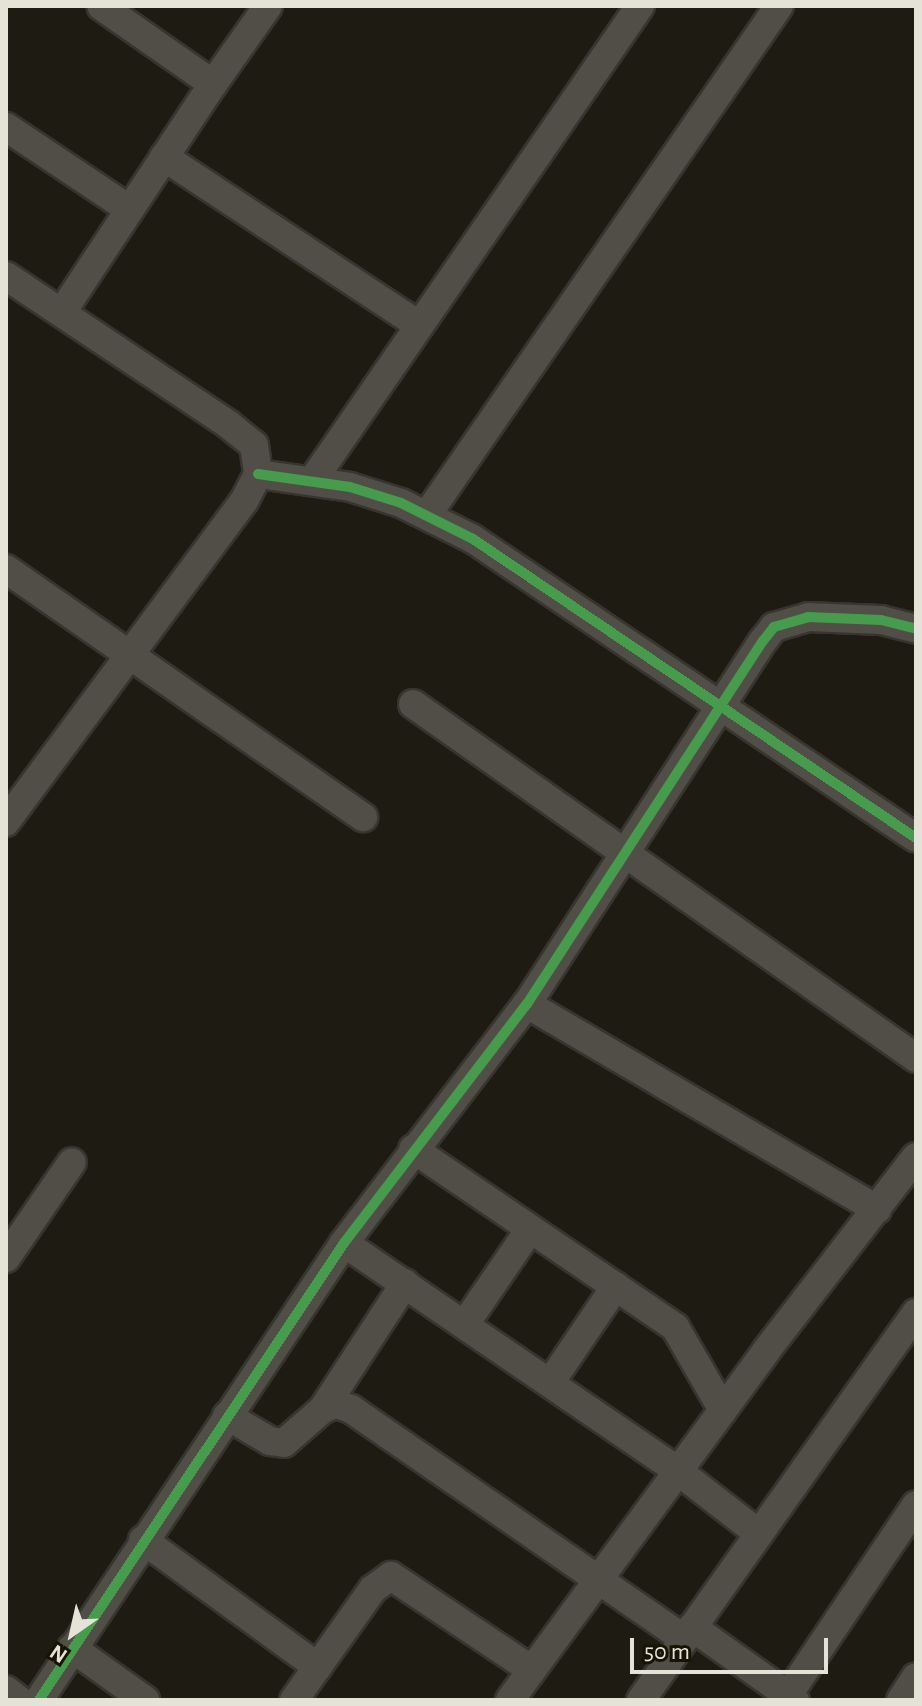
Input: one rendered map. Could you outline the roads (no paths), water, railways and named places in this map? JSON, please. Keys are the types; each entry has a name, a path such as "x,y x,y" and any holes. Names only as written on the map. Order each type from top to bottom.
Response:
{"street":[{"path":"101,6 213,84"},
{"path":"62,312 268,6"},
{"path":"313,480 640,6"},
{"path":"427,515 779,6"},
{"path":"6,127 129,209"},
{"path":"164,157 419,325"},
{"path":"6,276 254,445 258,474 6,822"},
{"path":"258,474 350,487 427,515 486,547 916,838"},
{"path":"6,569 363,817"},
{"path":"39,1700 344,1243 527,1004 720,704 769,634 790,620 860,618 916,629"},
{"path":"413,704 916,1058"},
{"path":"527,1004 877,1209"},
{"path":"413,1149 675,1327 723,1410"},
{"path":"294,1700 373,1589 391,1576 524,1690 598,1578 916,1157"},
{"path":"6,1258 72,1162"},
{"path":"465,1324 530,1229"},
{"path":"344,1243 678,1471 758,1533"},
{"path":"227,1416 270,1441 284,1443 323,1409 405,1283"},
{"path":"550,1383 616,1286"},
{"path":"641,1700 916,1313"},
{"path":"323,1409 336,1404 365,1417 598,1578 791,1698 916,1505"},
{"path":"143,1540 318,1667"},
{"path":"72,1648 145,1700"},
{"path":"901,1700 916,1677"},
{"path":"6,1690 19,1700"}]}
